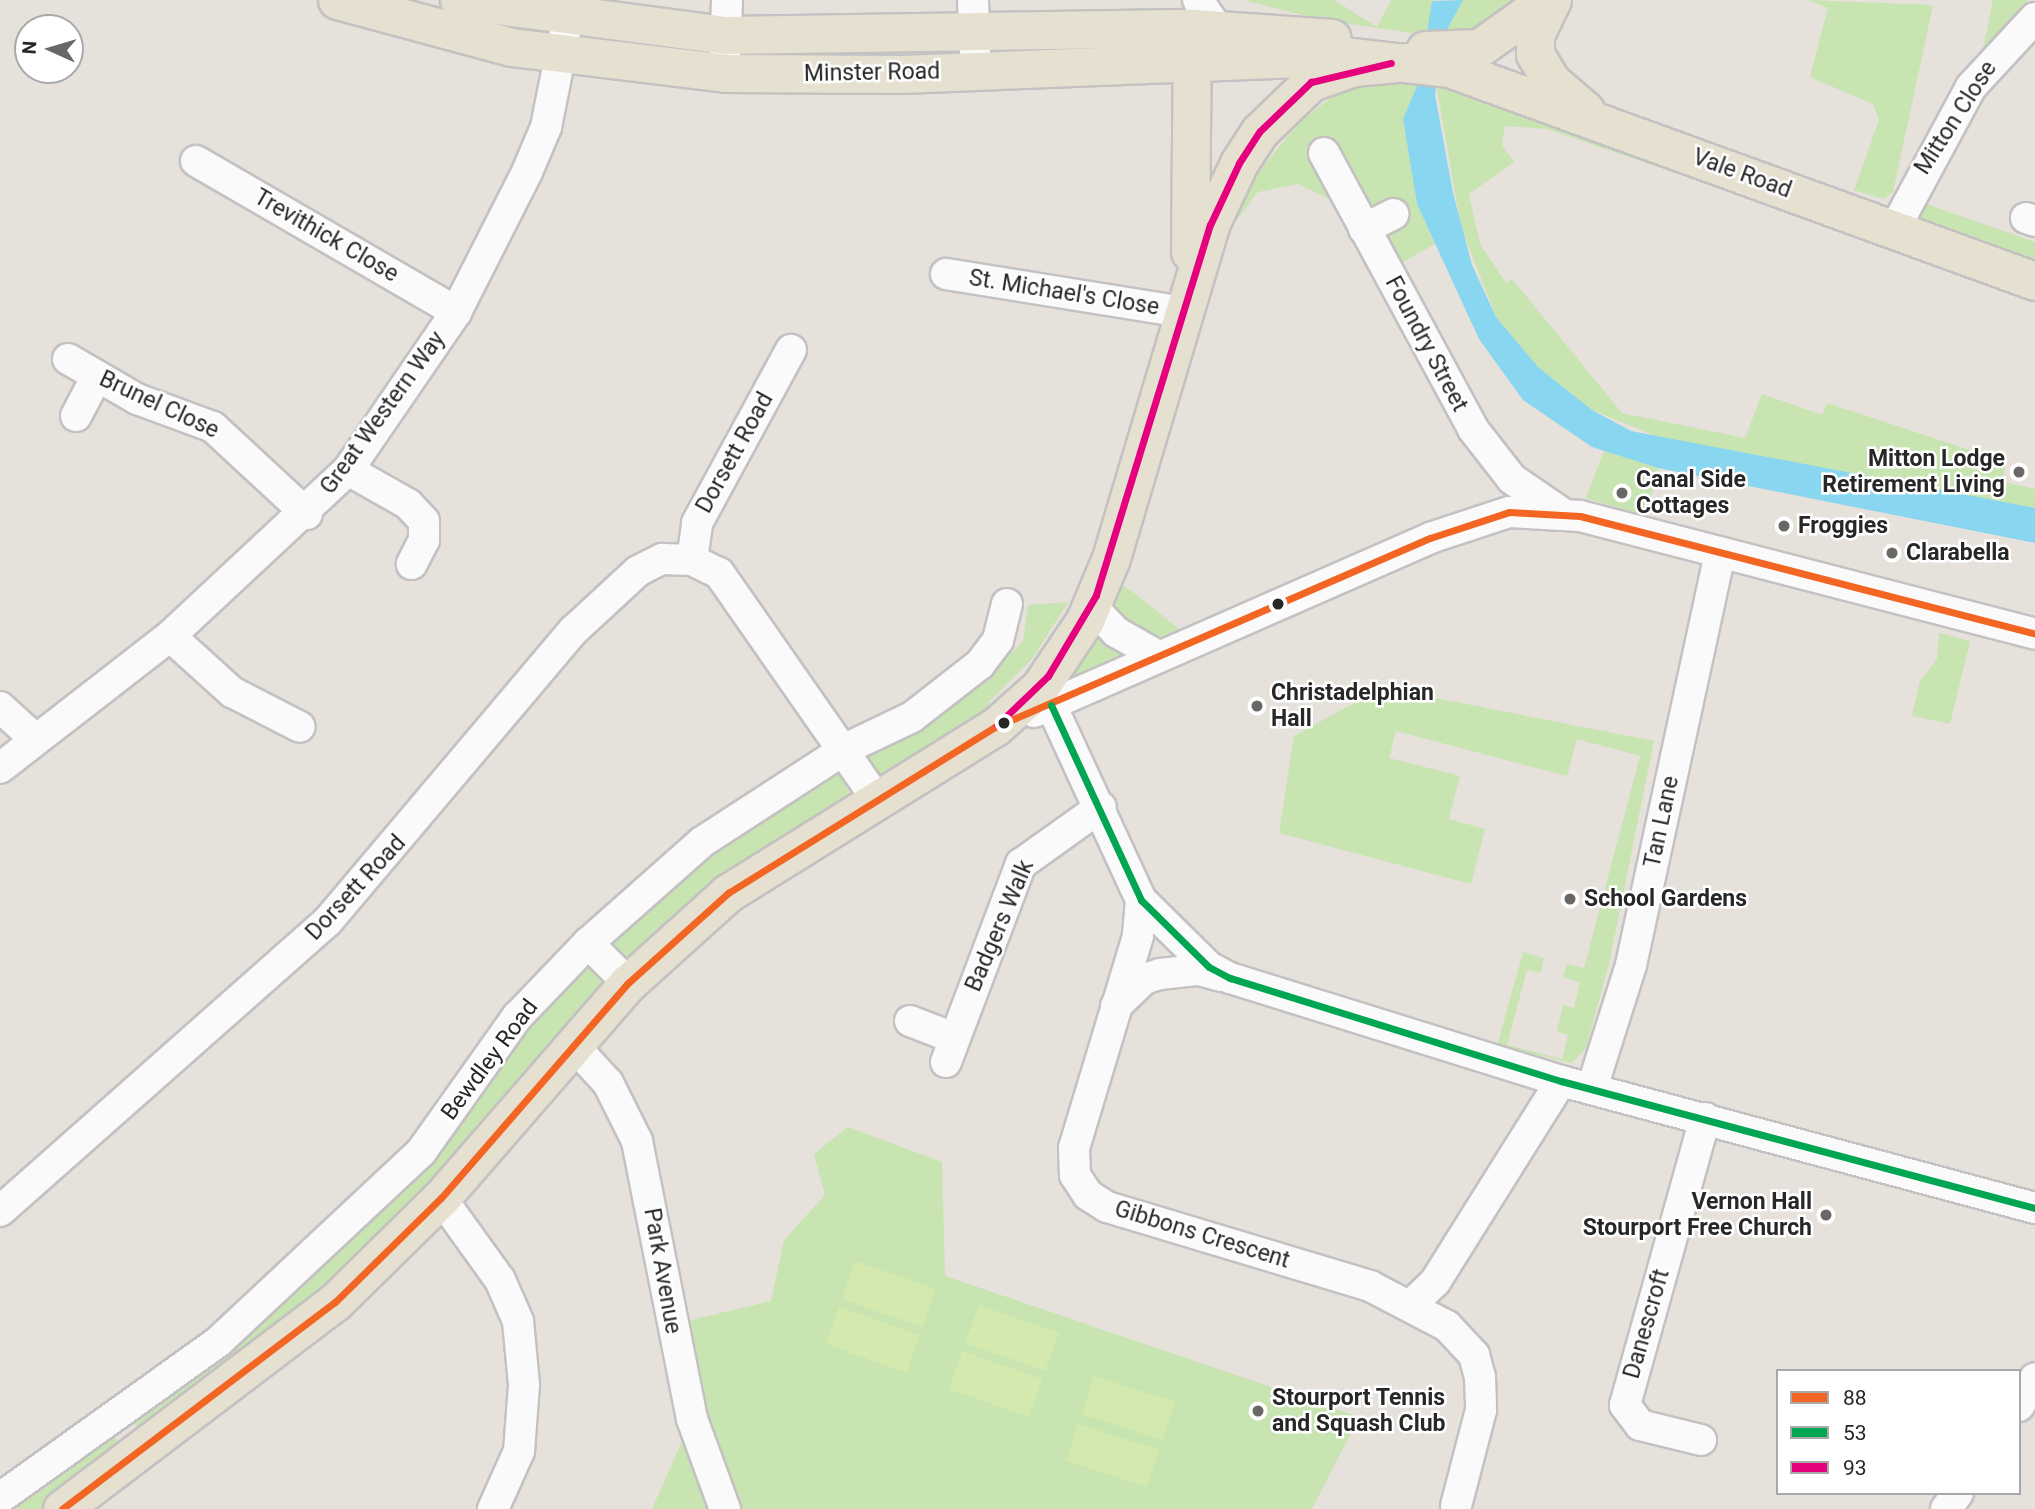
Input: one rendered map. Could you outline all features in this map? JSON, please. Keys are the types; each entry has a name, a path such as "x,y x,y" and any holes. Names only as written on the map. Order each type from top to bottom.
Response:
{"main road":[{"name":"Minster Road","path":"337,0 408,11 562,55 725,73 976,70 1201,30"},
{"name":"Minster Road","path":"459,0 567,18 974,17 1201,30 1343,56 1428,59"},
{"path":"81,1503 137,1456 335,1302 441,1198 628,984 728,893 876,798 995,727 1048,676 1091,606 1124,522 1182,312 1210,225 1260,131 1301,90 1337,71 1428,59 1494,41 1547,0"},
{"path":"1552,0 1535,35 1535,54 1560,90 1603,122"},
{"path":"1201,30 1210,225"},
{"path":"1182,312 1192,215 1201,30"},
{"name":"Vale Road","path":"1428,59 2035,281"}],"street":[{"path":"974,17 976,70"},
{"name":"Great Western Way","path":"0,768 170,636 307,514 348,470 456,312 546,127 567,18"},
{"path":"725,73 726,18"},
{"name":"Mitton Close","path":"1894,230 1971,87 2035,18"},
{"name":"Foundry Street","path":"1324,152 1480,440 1512,479 1559,511"},
{"name":"Trevithick Close","path":"196,161 456,312"},
{"path":"1364,229 1394,214"},
{"name":"St. Michael's Close","path":"946,274 1182,312"},
{"name":"Dorsett Road","path":"0,1212 327,922 582,622 638,571 662,559 692,560 696,523 792,350"},
{"name":"Brunel Close","path":"68,359 152,406 213,427 307,514"},
{"path":"76,416 97,376"},
{"path":"348,470 408,504 424,521 424,540 412,565"},
{"path":"995,727 1468,522 1559,511 2035,634"},
{"name":"Tan Lane","path":"1592,1088 1631,965 1720,553"},
{"path":"692,560 719,573 845,749 876,798"},
{"name":"Bewdley Road","path":"0,1498 219,1341 339,1234 421,1152 517,1017 588,943 702,842 845,749 912,717 979,664 998,640 1007,604"},
{"path":"1091,606 1116,632 1158,656"},
{"path":"170,636 232,692 300,727"},
{"path":"1051,705 1101,807 1142,900 1201,960 1230,978"},
{"path":"0,707 35,739"},
{"name":"Badgers Walk","path":"910,1021 950,1050 1021,864 1101,807"},
{"name":"Gibbons Crescent","path":"1142,900 1138,936 1112,1012 1074,1148 1075,1175 1088,1195 1107,1207 1370,1286 1410,1306 1457,1336 1474,1355 1480,1377 1481,1410 1456,1506"},
{"path":"588,943 628,984"},
{"path":"1112,1012 1128,992 1160,974 1199,970 1561,1081 2035,1208"},
{"name":"Park Avenue","path":"574,1046 608,1083 637,1141 692,1419 725,1509"},
{"path":"1410,1306 1435,1282 1561,1081"},
{"name":"Danescroft","path":"1701,1440 1640,1425 1625,1405 1705,1118"},
{"path":"441,1198 500,1280 517,1321 524,1385 519,1451 493,1509"},
{"path":"2021,1402 2035,1378"},
{"path":"111,1419 137,1456"}],"green space":[{"path":"1244,0 1334,0 1377,27 1391,0 1433,0 1426,35 1322,20"},
{"path":"1463,0 1531,0 1502,25 1443,37"},
{"path":"1808,0 1933,5 1893,192 1884,199 1854,190 1879,120 1873,104 1810,77 1828,8"},
{"path":"1993,0 2026,0 2035,14 1982,55"},
{"path":"1374,80 1419,81 1403,119 1417,204 1435,244 1396,266 1380,234 1378,211 1338,203 1298,184 1258,192 1231,227 1255,176 1299,123 1334,95"},
{"path":"1436,83 1760,202 1547,129 1505,126 1502,145 1514,162 1469,194 1480,244 1506,283 1512,279 1622,413 1745,438 1762,394 1822,415 1827,403 2006,462 2002,482 2035,489 2035,508 1663,439 1592,410 1538,367 1496,317 1461,227"},
{"path":"1918,201 2035,242 2035,260 1917,219"},
{"path":"1604,451 1658,468 1646,516 1586,498"},
{"path":"1116,580 1184,633 1163,643 1137,632 1111,608"},
{"path":"1068,602 1033,658 989,702 989,724 884,784 865,752 976,686 1023,642 1028,605"},
{"path":"1098,631 1130,657 1070,680 1088,652"},
{"path":"1939,633 1970,641 1950,724 1912,716 1920,681 1937,659"},
{"path":"1391,683 1400,691 1654,741 1609,964 1586,1048 1572,1063 1497,1046 1523,952 1544,958 1541,973 1527,970 1507,1045 1562,1059 1568,1035 1557,1031 1563,1005 1574,1008 1580,982 1563,977 1567,964 1584,968 1640,756 1577,739 1567,776 1396,731 1389,758 1460,776 1449,819 1485,829 1471,884 1279,833 1294,736"},
{"path":"836,769 855,803 640,959 619,957 607,936 706,847"},
{"path":"574,965 597,966 605,985 329,1294 146,1430 136,1426 133,1415 222,1346"},
{"path":"848,1127 942,1162 945,1276 1359,1417 1312,1509 652,1509 692,1419 670,1325 771,1301 784,1240 825,1195 814,1154"},
{"path":"855,1261 936,1289 922,1327 842,1299"},
{"path":"979,1305 1059,1333 1045,1371 965,1343"},
{"path":"839,1307 920,1335 906,1373 826,1344"},
{"path":"962,1351 1042,1379 1029,1417 949,1389"},
{"path":"1094,1376 1175,1402 1162,1440 1082,1414"},
{"path":"1078,1424 1159,1450 1147,1487 1066,1461"},
{"path":"101,1437 117,1439 117,1456 51,1509 0,1509"}],"water":[{"path":"1463,0 1443,37 1435,95 1453,193 1472,265 1496,317 1538,367 1592,410 1631,431 2035,508 2035,543 1658,468 1592,447 1523,400 1479,339 1417,204 1403,119 1419,81 1432,1"}],"transit line":[{"name":"93","path":"997,725 1048,676 1096,595 1210,225 1239,163 1260,131 1311,82 1391,63"},
{"name":"88","path":"62,1509 335,1302 441,1198 628,983 728,893 995,727 1430,538 1509,512 1580,516 2035,634"},
{"name":"53","path":"1051,705 1141,900 1209,967 1230,978 1561,1081 2035,1208"}],"place":[{"name":"Mitton Lodge Retirement Living","path":"2019,472"},
{"name":"Canal Side Cottages","path":"1622,493"},
{"name":"Froggies","path":"1784,526"},
{"name":"Clarabella","path":"1892,553"},
{"name":"Christadelphian Hall","path":"1257,706"},
{"name":"School Gardens","path":"1570,899"},
{"name":"Vernon Hall Stourport Free Church","path":"1826,1215"},
{"name":"Stourport Tennis and Squash Club","path":"1258,1411"}]}
